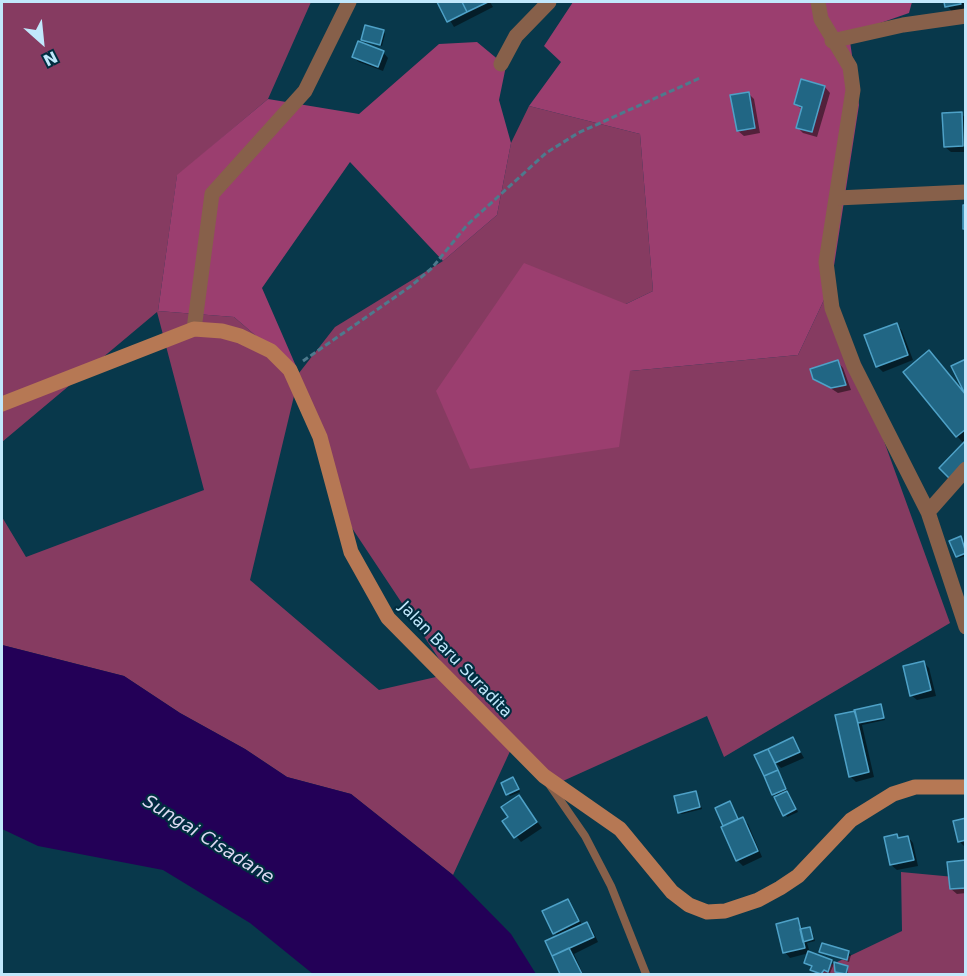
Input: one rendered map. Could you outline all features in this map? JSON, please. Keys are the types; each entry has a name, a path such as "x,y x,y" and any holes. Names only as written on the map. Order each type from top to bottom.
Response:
{"main road":[{"name":"Jalan Baru Suradita","path":"2,404 194,329 222,331 240,336 271,351 290,370 320,437 351,552 388,618 544,776 620,829 672,892 689,905 707,912 725,911 758,900 798,876 851,820 893,794 915,787 966,787"}],"street":[{"path":"194,329 212,194 305,91 349,2"},
{"path":"501,64 516,36 549,2"},
{"path":"818,2 820,19 832,41 845,55 850,67 853,90 826,262 832,308 854,366 928,512 966,627"},
{"path":"832,41 903,25 966,16"},
{"path":"837,198 966,192"},
{"path":"928,512 966,470"}],"lane":[{"path":"544,776 585,836 611,886 646,975"}],"path":[{"path":"290,370 353,324 411,286 432,268 467,225 546,153 578,133 700,78"}],"shaded area":[{"path":"2,2 311,2 268,99 177,176 158,311 234,317 299,373 335,327 443,261 497,215 511,143 529,106 640,134 653,291 626,304 630,371 798,355 831,285 851,350 950,623 724,757 707,716 554,785 512,747 453,875 351,794 287,777 245,749 180,713 124,676 2,645 2,517 26,557 204,490 157,312 2,442","holes":["299,375 342,513 449,674 379,690 250,580"]},
{"path":"573,2 912,2 909,13 849,34 859,105 831,285 798,355 630,371 619,447 470,469 436,391 524,263 626,304 653,291 640,134 529,106 561,62 544,46"},
{"path":"477,42 506,66 499,100 511,143 497,215 443,261 350,162 262,288 299,373 234,317 158,311 177,175 268,99 359,114 439,44"},
{"path":"901,872 965,878 965,974 812,974 902,931"}],"water":[{"name":"Sungai Cisadane","path":"2,645 124,676 180,713 245,749 287,777 351,794 453,875 511,934 536,974 313,974 250,923 163,870 38,846 2,829"}],"building":[{"path":"437,2 462,2 467,12 447,22"},
{"path":"462,2 488,2 467,12"},
{"path":"944,2 960,2 961,4 945,7"},
{"path":"365,25 384,30 380,45 361,40"},
{"path":"358,41 384,51 378,67 352,57"},
{"path":"801,79 825,86 812,132 796,128 802,107 794,104"},
{"path":"749,92 755,128 737,131 730,95"},
{"path":"962,112 963,146 944,147 942,113"},
{"path":"963,205 966,205 966,229 963,229"},
{"path":"897,323 908,355 876,367 864,335"},
{"path":"929,350 966,395 966,429 956,437 903,372"},
{"path":"966,359 966,394 965,394 951,366"},
{"path":"838,360 846,385 831,388 813,379 810,369"},
{"path":"965,441 966,466 952,481 939,468"},
{"path":"961,536 966,553 956,557 949,541"},
{"path":"924,661 931,690 910,696 903,666"},
{"path":"881,704 884,718 858,723 854,710"},
{"path":"855,711 869,772 849,777 835,715"},
{"path":"793,737 800,752 775,763 768,749"},
{"path":"768,749 778,770 764,776 754,755"},
{"path":"778,770 786,789 772,795 764,776"},
{"path":"513,777 519,789 506,795 501,783"},
{"path":"696,791 700,807 678,813 674,796"},
{"path":"787,791 796,809 783,816 774,797"},
{"path":"519,795 537,822 514,838 502,821 508,817 501,807"},
{"path":"730,801 738,819 723,826 715,808"},
{"path":"743,817 758,851 736,861 721,827"},
{"path":"966,818 966,840 958,842 953,821"},
{"path":"897,834 898,838 908,836 914,860 890,865 884,837"},
{"path":"966,860 966,888 950,889 947,862"},
{"path":"568,899 579,921 553,934 542,911"},
{"path":"798,918 805,948 783,953 776,924"},
{"path":"587,922 594,937 552,956 545,941"},
{"path":"810,927 813,939 803,942 800,929"},
{"path":"822,943 849,951 847,960 819,952"},
{"path":"569,948 582,974 560,974 552,956"},
{"path":"808,951 832,960 828,972 824,970 821,974 810,970 812,966 804,963"},
{"path":"834,962 848,966 846,974 835,972"}]}
